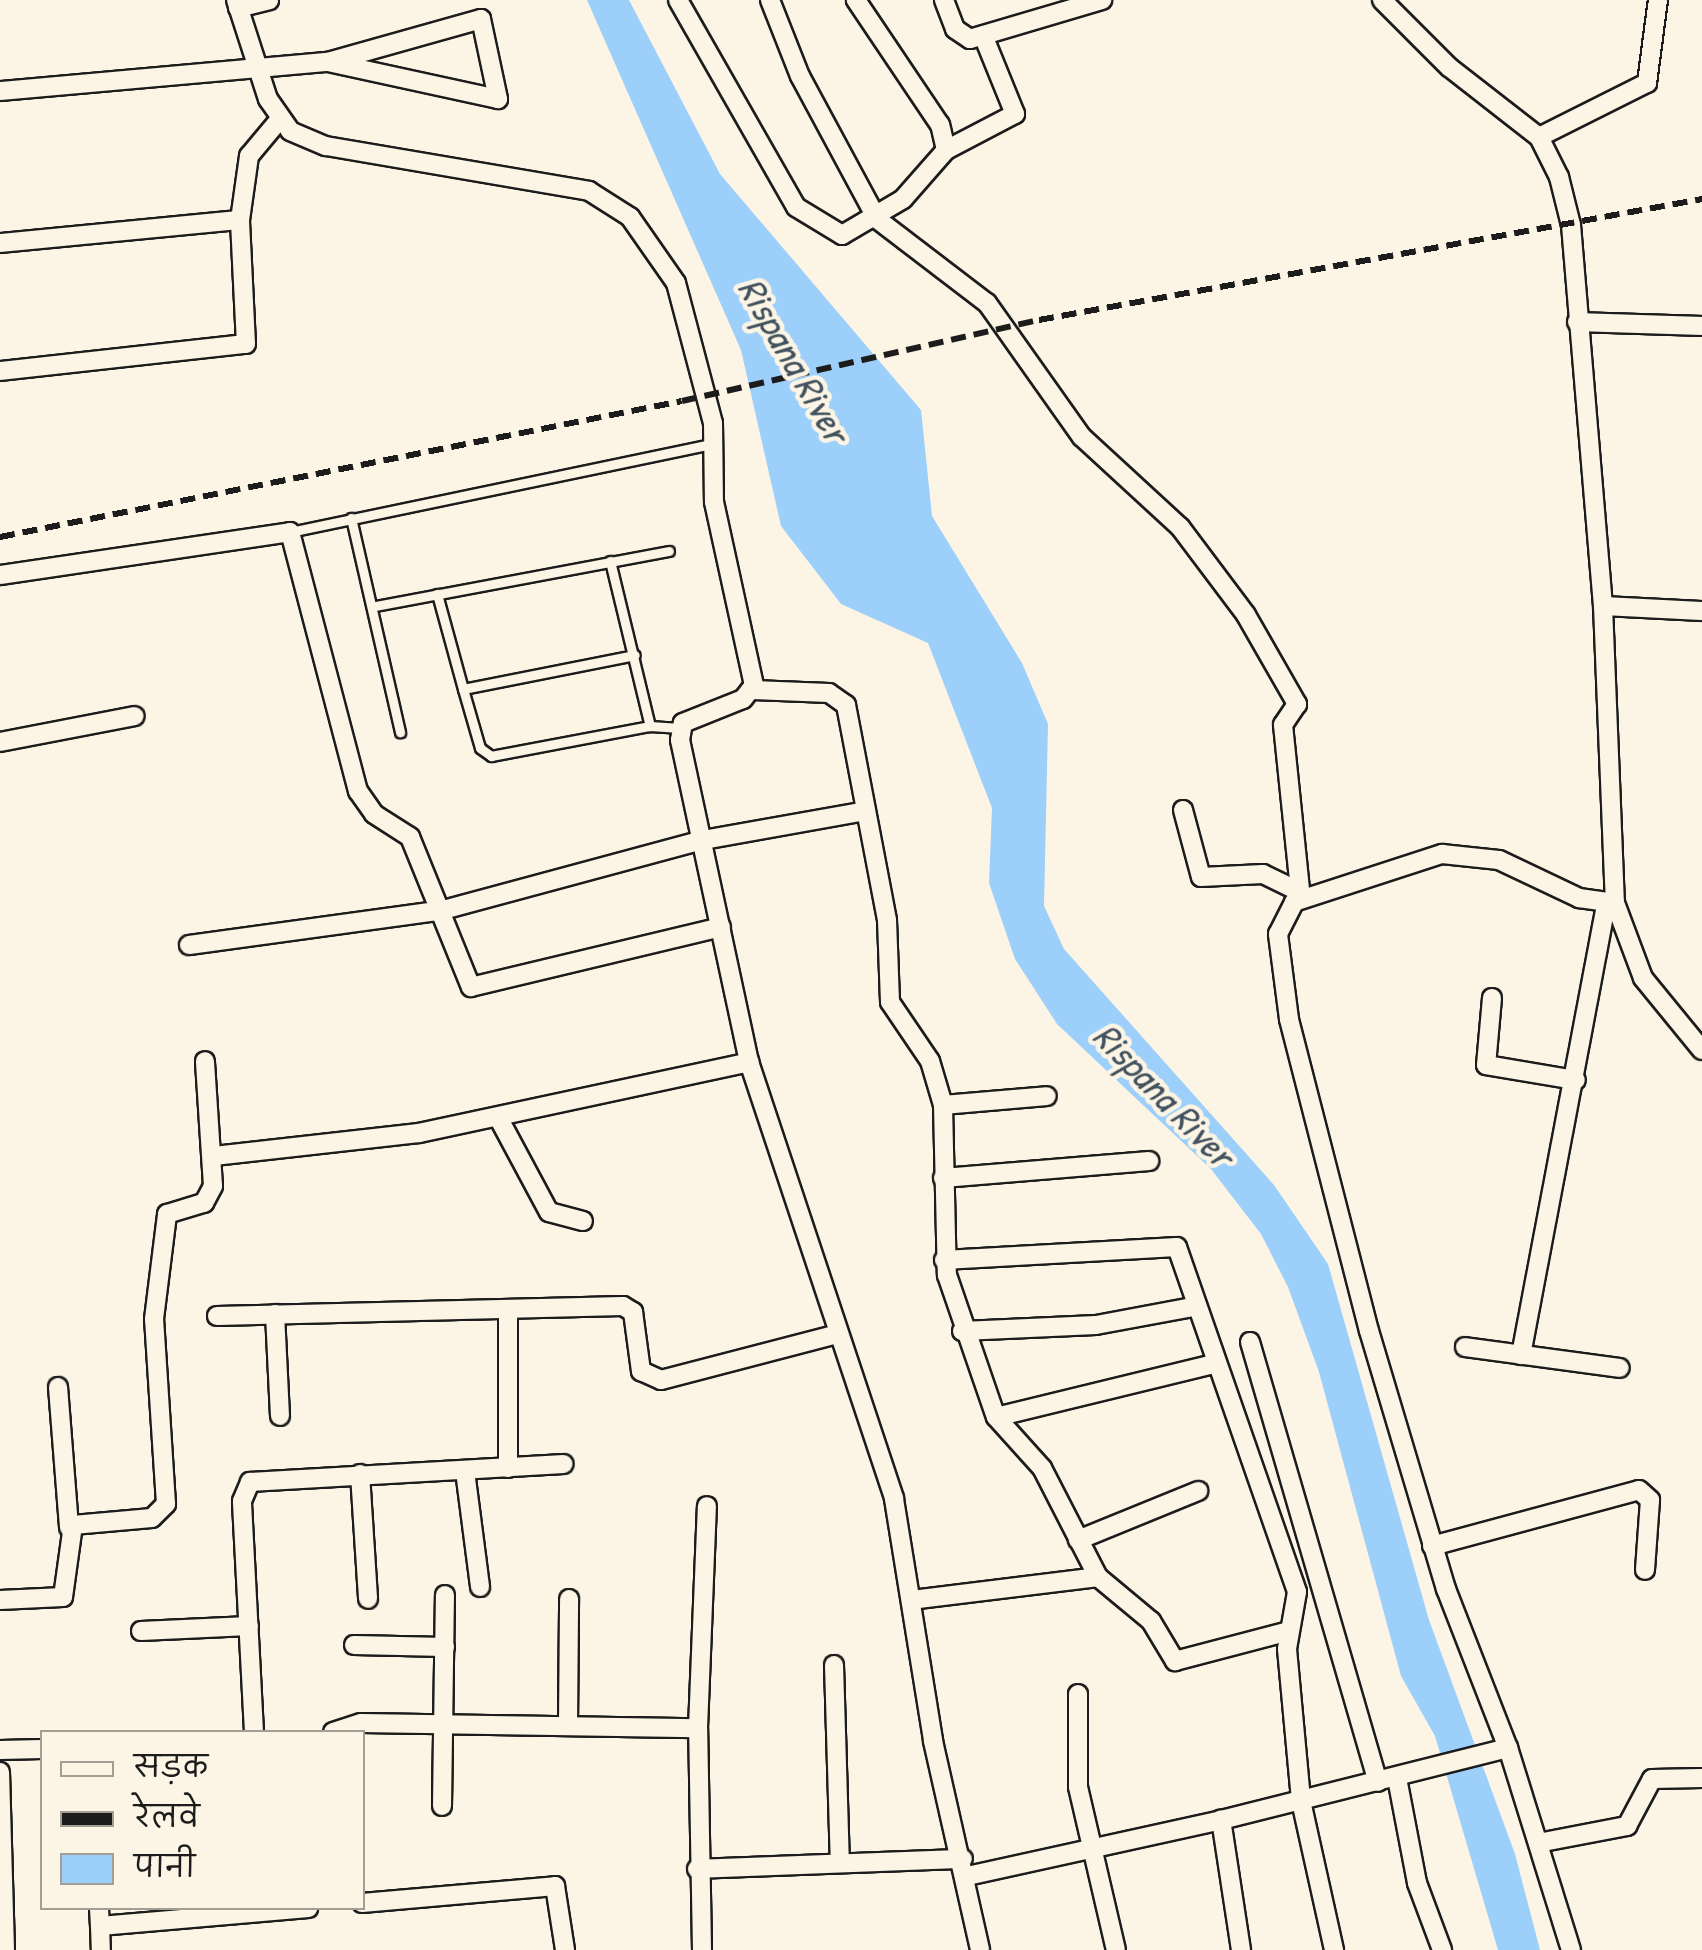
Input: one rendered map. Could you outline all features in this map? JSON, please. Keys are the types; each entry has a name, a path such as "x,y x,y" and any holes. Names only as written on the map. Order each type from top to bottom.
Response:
{"street":[{"path":"270,0 237,4 279,120 326,146 588,191 618,206 676,284 713,444 714,502 753,690"},
{"path":"678,0 796,207 828,233 877,219 946,150 1015,114 983,35"},
{"path":"770,0 877,219 987,303 1089,444 1158,504 1224,579 1296,704 1283,725 1301,896"},
{"path":"856,0 940,125 946,150"},
{"path":"944,0 962,36 983,35 1102,0"},
{"path":"1382,0 1449,66 1539,137 1571,225 1604,606 1611,903 1521,1355"},
{"path":"1539,137 1644,87 1654,66 1658,0"},
{"path":"0,91 328,62 481,20 498,99 328,62"},
{"path":"0,371 246,344 240,220 249,156 279,120"},
{"path":"0,243 240,220"},
{"path":"1578,322 1702,326"},
{"path":"0,575 290,532 358,791 374,814 410,837 443,910 465,979 477,988 721,927"},
{"path":"1604,606 1702,612"},
{"path":"980,1950 933,1741 884,1456 837,1334 749,1062 680,728 753,690 841,700 887,920 890,1002 930,1062 943,1105 944,1260 962,1331 996,1417 1042,1468 1098,1577 1143,1613 1178,1662 1288,1631"},
{"path":"0,742 136,716"},
{"path":"1183,810 1201,877 1263,874 1301,896"},
{"path":"190,945 443,910 703,840 865,811"},
{"path":"1571,1950 1538,1843 1499,1751 1432,1546 1289,1020 1278,934 1285,910 1301,896 1442,854 1499,860 1579,898 1611,903"},
{"path":"1611,903 1643,978 1702,1050"},
{"path":"1492,998 1486,1065 1576,1080"},
{"path":"69,1528 152,1518 166,1504 152,1352 164,1221 171,1209 208,1199 214,1156 205,1061"},
{"path":"214,1156 498,1117 611,1086 749,1062"},
{"path":"943,1105 1047,1096"},
{"path":"498,1117 549,1212 583,1221"},
{"path":"943,1178 1149,1161"},
{"path":"944,1260 1170,1242 1292,1572 1298,1604 1288,1631 1300,1801 1334,1950"},
{"path":"962,1331 1096,1325 1193,1307"},
{"path":"217,1316 629,1309 641,1371 660,1380 837,1334"},
{"path":"508,1312 508,1468"},
{"path":"275,1314 280,1416"},
{"path":"1250,1342 1388,1780 1416,1882 1442,1950"},
{"path":"1465,1347 1620,1368"},
{"path":"996,1417 1214,1364"},
{"path":"0,1600 66,1594 69,1528 58,1386"},
{"path":"254,1730 246,1486 264,1476 465,1471 564,1464"},
{"path":"465,1471 480,1587"},
{"path":"360,1474 368,1598"},
{"path":"1432,1546 1639,1490 1650,1500 1645,1570"},
{"path":"1078,1540 1198,1491"},
{"path":"702,1950 697,1869 698,1728 707,1506"},
{"path":"911,1600 1098,1577"},
{"path":"442,1806 445,1594"},
{"path":"568,1724 569,1600"},
{"path":"141,1630 249,1626"},
{"path":"354,1645 445,1646"},
{"path":"834,1665 840,1863"},
{"path":"1078,1694 1084,1732 1076,1773 1090,1855 1116,1950"},
{"path":"339,1730 361,1723 698,1728"},
{"path":"0,1750 40,1749"},
{"path":"697,1869 840,1863 964,1868 1090,1855 1499,1751"},
{"path":"0,1772 4,1945"},
{"path":"1538,1843 1632,1823 1640,1788 1652,1779 1702,1778"},
{"path":"1221,1820 1240,1950"},
{"path":"365,1903 555,1886 565,1950"},
{"path":"101,1950 100,1917 262,1910"}],"lane":[{"path":"290,532 713,444"},
{"path":"350,518 374,606 400,732"},
{"path":"374,606 669,551"},
{"path":"610,561 650,726"},
{"path":"437,594 480,748 491,756 650,726 680,728"},
{"path":"463,689 635,655"}],"water":[{"name":"Rispana River","path":"587,0 629,0 720,174 921,410 932,516 1022,663 1048,724 1044,906 1064,949 1274,1185 1328,1264 1429,1620 1515,1854 1540,1950 1498,1950 1435,1736 1401,1676 1319,1372 1288,1287 1261,1234 1211,1169 1057,1024 1015,959 989,883 992,808 928,643 841,604 781,526 741,350"}],"railway":[{"path":"0,537 682,401 1039,320 1702,199"}]}
